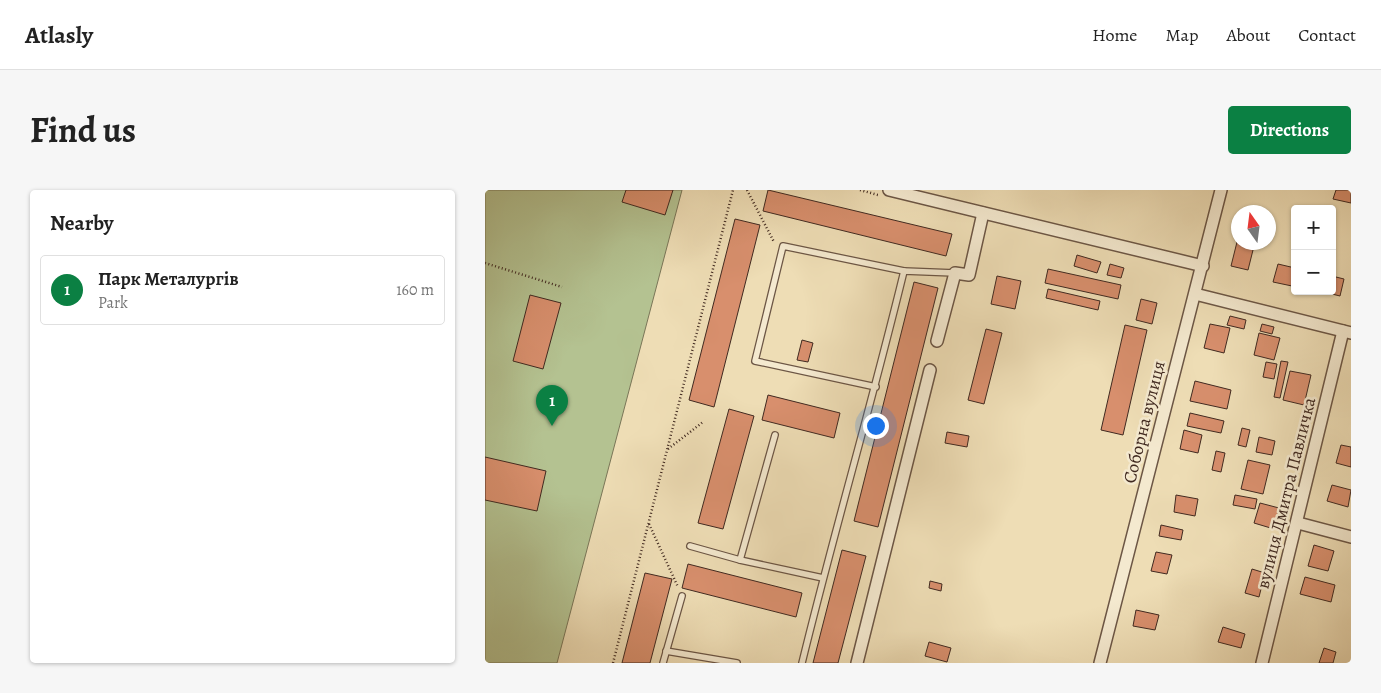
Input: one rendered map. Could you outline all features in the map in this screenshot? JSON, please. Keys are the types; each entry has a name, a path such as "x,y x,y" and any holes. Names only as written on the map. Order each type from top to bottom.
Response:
{"street":[{"path":"889,190 1203,266"},
{"name":"Соборна вулиця","path":"1101,663 1221,190"},
{"path":"937,341 955,273 969,275 983,213"},
{"path":"1195,294 1347,332"},
{"name":"вулиця Дмитра Павличка","path":"1262,663 1347,332"},
{"path":"857,663 930,370"},
{"path":"1298,523 1351,537"}],"lane":[{"path":"876,387 755,361 783,246 904,271 955,273"},
{"path":"803,663 823,578 876,387 904,271"},
{"path":"740,560 775,435"},
{"path":"690,546 740,560 823,578"},
{"path":"663,663 682,596"},
{"path":"666,651 737,663"}],"path":[{"path":"613,663 733,190"},
{"path":"747,190 774,242 783,246"},
{"path":"485,263 562,287"},
{"path":"667,450 703,422"},
{"path":"648,523 682,596"}],"green space":[{"path":"485,190 682,190 557,663 485,663"}],"building":[{"path":"626,190 673,190 665,215 622,202"},
{"path":"768,190 952,234 946,256 763,211"},
{"path":"1336,190 1351,190 1351,203 1333,199"},
{"path":"735,219 760,225 714,407 689,400"},
{"path":"1235,250 1253,250 1248,270 1231,266"},
{"path":"1077,255 1101,262 1097,273 1074,266"},
{"path":"1110,264 1124,268 1121,278 1107,275"},
{"path":"1278,264 1291,267 1291,286 1273,282"},
{"path":"1048,269 1121,285 1118,299 1045,283"},
{"path":"997,276 1021,281 1015,309 991,304"},
{"path":"1336,277 1344,279 1340,296 1336,295"},
{"path":"914,282 938,288 878,527 854,521"},
{"path":"1048,289 1100,301 1098,310 1046,298"},
{"path":"530,295 561,303 543,369 513,361"},
{"path":"1141,299 1157,303 1152,324 1136,320"},
{"path":"1230,316 1246,320 1244,329 1227,325"},
{"path":"1210,324 1230,328 1224,353 1204,348"},
{"path":"1262,324 1274,327 1272,334 1260,331"},
{"path":"1125,325 1147,330 1123,435 1101,430"},
{"path":"986,329 1002,333 984,404 968,400"},
{"path":"1259,333 1280,338 1274,360 1254,355"},
{"path":"802,340 813,343 808,362 797,360"},
{"path":"1281,361 1288,362 1280,398 1274,397"},
{"path":"1266,362 1277,364 1274,379 1263,377"},
{"path":"1290,371 1311,375 1304,405 1283,400"},
{"path":"1195,381 1231,390 1227,409 1190,401"},
{"path":"768,395 840,413 834,438 762,420"},
{"path":"729,409 754,416 723,529 698,523"},
{"path":"1190,413 1224,421 1221,433 1187,426"},
{"path":"1242,428 1250,430 1246,447 1238,445"},
{"path":"1184,430 1202,435 1198,453 1180,449"},
{"path":"947,432 969,436 967,447 945,443"},
{"path":"1259,437 1275,441 1272,455 1256,452"},
{"path":"1341,445 1351,447 1351,467 1336,463"},
{"path":"1216,451 1225,453 1221,472 1212,470"},
{"path":"485,457 546,471 537,511 485,500"},
{"path":"1248,460 1270,465 1263,494 1241,489"},
{"path":"1332,485 1351,490 1348,507 1327,501"},
{"path":"1176,495 1198,499 1195,516 1174,512"},
{"path":"1235,495 1257,499 1255,509 1233,505"},
{"path":"1260,503 1279,508 1274,529 1254,523"},
{"path":"1161,525 1183,530 1181,540 1159,536"},
{"path":"1314,545 1334,551 1328,571 1308,566"},
{"path":"842,550 866,556 838,663 813,663"},
{"path":"1156,552 1172,555 1167,574 1151,571"},
{"path":"688,564 802,593 796,617 682,588"},
{"path":"1252,569 1265,573 1259,597 1245,593"},
{"path":"645,573 672,579 650,663 622,663"},
{"path":"1305,577 1335,585 1331,602 1300,594"},
{"path":"930,581 942,584 941,591 929,588"},
{"path":"1136,610 1159,615 1155,630 1133,626"},
{"path":"1223,627 1245,634 1241,648 1218,642"},
{"path":"929,642 951,648 947,662 925,656"},
{"path":"1324,648 1336,652 1333,663 1319,663"}],"place":[{"name":"Парк Металургів","path":"552,426"}]}
